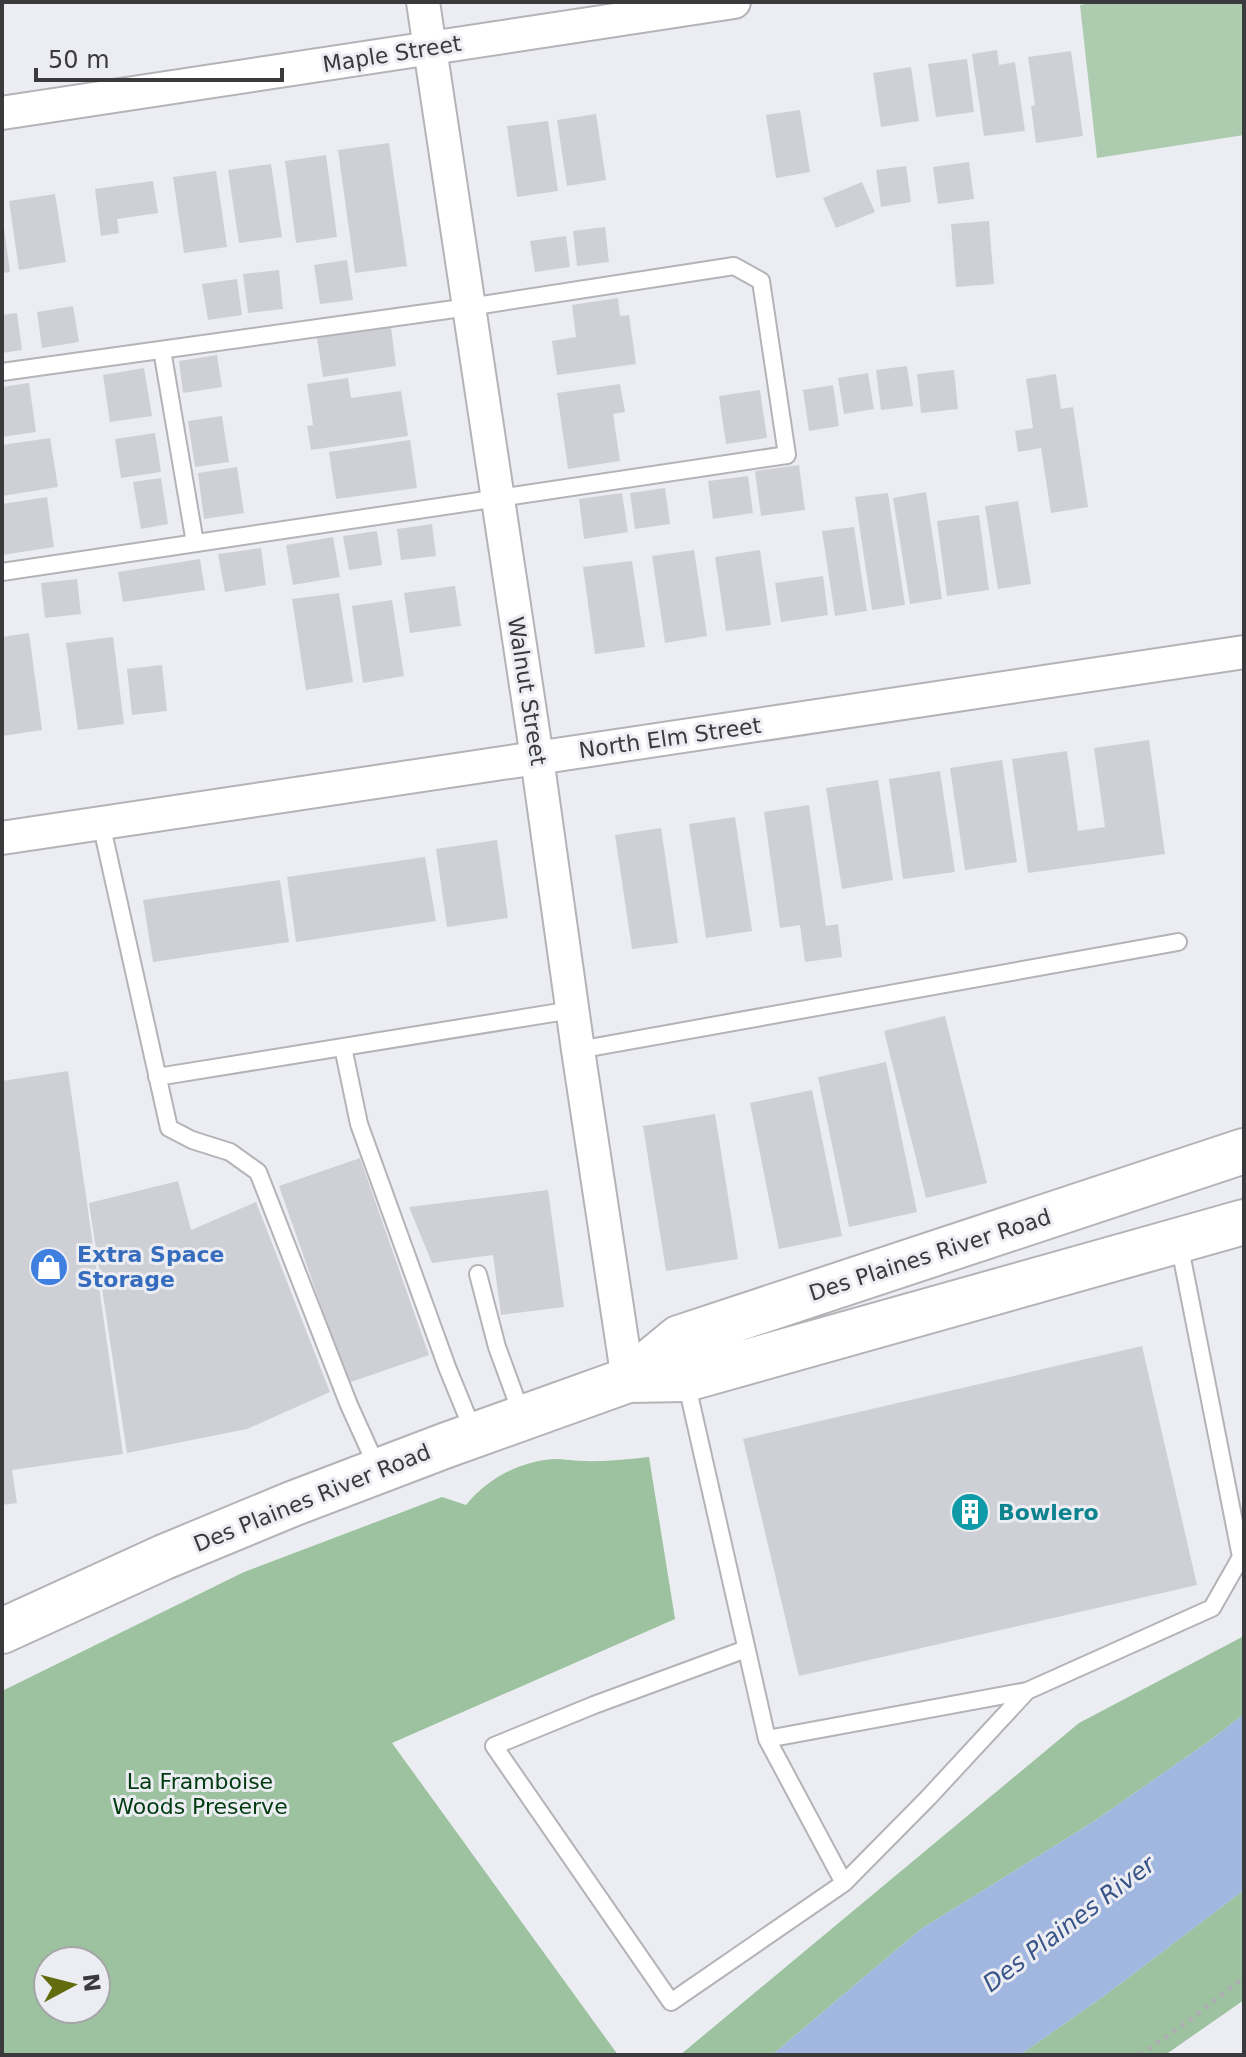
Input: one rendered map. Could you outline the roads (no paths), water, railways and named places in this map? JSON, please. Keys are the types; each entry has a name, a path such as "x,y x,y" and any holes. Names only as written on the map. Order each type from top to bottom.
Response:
{"main road":[{"name":"Des Plaines River Road","path":"628,1380 679,1338 1244,1151"},
{"name":"Des Plaines River Road","path":"2,1631 164,1557 378,1471 628,1380 686,1379 1244,1222"}],"street":[{"name":"Walnut Street","path":"423,2 628,1380"},
{"name":"Maple Street","path":"2,113 734,2"},
{"name":"North Elm Street","path":"2,838 1244,652"}],"lane":[{"path":"2,372 469,307 734,266 761,281 787,455 2,572"},
{"path":"162,350 195,543"},
{"path":"101,823 169,1128 192,1140 230,1152 258,1172 378,1471"},
{"path":"578,1050 1178,942"},
{"path":"157,1077 572,1010"},
{"path":"343,1047 359,1124 447,1367 475,1435"},
{"path":"767,1739 1027,1691 1212,1608 1241,1557 1179,1241"},
{"path":"478,1274 497,1347 523,1418"},
{"path":"686,1379 767,1739 844,1883"},
{"path":"746,1649 494,1746 671,2002 844,1883 1027,1691"}],"water":[{"name":"Des Plaines River","path":"1244,1714 1244,1890 1108,1993 1020,2055 772,2055 921,1929 1093,1822"}],"place":[{"name":"Extra Space Storage","path":"49,1267"},
{"name":"Bowlero","path":"970,1512"}],"park label":[{"name":"La Framboise Woods Preserve","path":"200,1794"}]}
